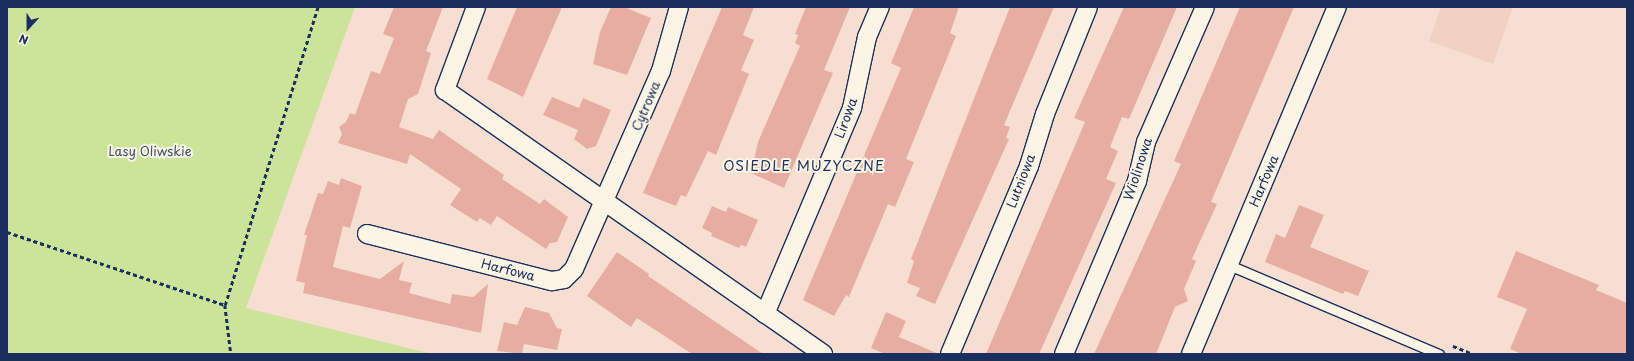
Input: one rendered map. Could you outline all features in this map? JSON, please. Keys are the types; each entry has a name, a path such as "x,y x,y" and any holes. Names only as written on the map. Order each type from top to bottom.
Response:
{"street":[{"path":"476,7 446,90 604,203 823,354"},
{"name":"Cytrowa","path":"604,203 661,71 679,7"},
{"name":"Lirowa","path":"765,314 852,108 867,37 880,7"},
{"name":"Lutniowa","path":"950,354 1029,166 1045,114 1088,7"},
{"name":"Wiolinowa","path":"1064,354 1137,181 1146,142 1204,7"},
{"name":"Harfowa","path":"1191,354 1337,7"},
{"name":"Harfowa","path":"367,234 552,281 564,279 574,269 604,203"}],"lane":[{"path":"1228,265 1437,354"}],"path":[{"path":"231,354 225,305 318,7"},
{"path":"7,232 225,305"}],"shaded area":[{"path":"1441,7 1513,7 1493,64 1429,41"}],"green space":[{"name":"Lasy Oliwskie","path":"7,7 355,7 246,308 432,354 7,354"}],"building":[{"path":"394,7 443,7 426,51 431,53 418,94 408,99 399,127 433,139 439,130 504,175 502,179 540,204 544,199 568,217 557,242 550,243 546,249 497,216 491,225 480,218 477,222 450,205 461,189 410,154 407,164 338,143 342,134 339,127 346,122 350,113 355,115 371,71 380,74 394,38 383,34"},
{"path":"517,7 562,7 523,97 487,79"},
{"path":"611,7 624,7 651,18 627,75 593,64 600,32"},
{"path":"722,7 754,7 743,35 754,40 741,70 749,74 716,155 708,151 686,197 681,195 676,206 643,193"},
{"path":"806,7 850,7 824,70 833,73 784,188 751,173 758,142 800,46 795,43 798,35 795,34"},
{"path":"914,7 959,7 950,33 956,36 906,159 914,162 895,207 888,204 849,297 846,295 834,316 803,300 901,68 891,63"},
{"path":"1010,7 1054,7 1004,125 1010,127 1006,138 1009,139 935,304 916,296 920,288 907,283 914,261 911,259"},
{"path":"1124,7 1177,7 1129,119 1122,117 1110,147 1118,151 1106,179 1116,183 1039,354 986,354 1085,122 1074,118"},
{"path":"1240,7 1294,7 1211,202 1217,204 1192,259 1196,261 1184,289 1188,301 1175,307 1156,354 1094,354 1181,164 1174,161"},
{"path":"552,97 579,108 583,98 611,110 596,146 587,149 574,139 578,130 543,115"},
{"path":"341,178 362,186 350,228 343,226 333,267 380,279 404,261 399,280 412,283 409,293 450,304 452,294 473,297 488,284 481,333 303,293 305,283 296,281 307,235 304,235 318,193 323,194 328,181 339,185"},
{"path":"1299,205 1324,215 1310,247 1369,271 1358,296 1345,291 1343,294 1265,262 1276,234 1285,238"},
{"path":"712,206 726,212 728,207 758,220 746,247 741,245 739,248 711,236 712,233 702,228"},
{"path":"1516,251 1599,285 1596,290 1627,303 1627,354 1522,354 1510,349 1527,309 1497,297"},
{"path":"617,252 649,274 648,276 763,354 692,354 637,318 631,327 587,296"},
{"path":"525,307 549,313 557,328 562,329 557,350 524,344 522,354 497,351 504,322 517,325"},
{"path":"886,312 906,321 899,337 939,354 885,354 871,348"}],"district":[{"name":"OSIEDLE MUZYCZNE","path":"804,166"}]}
